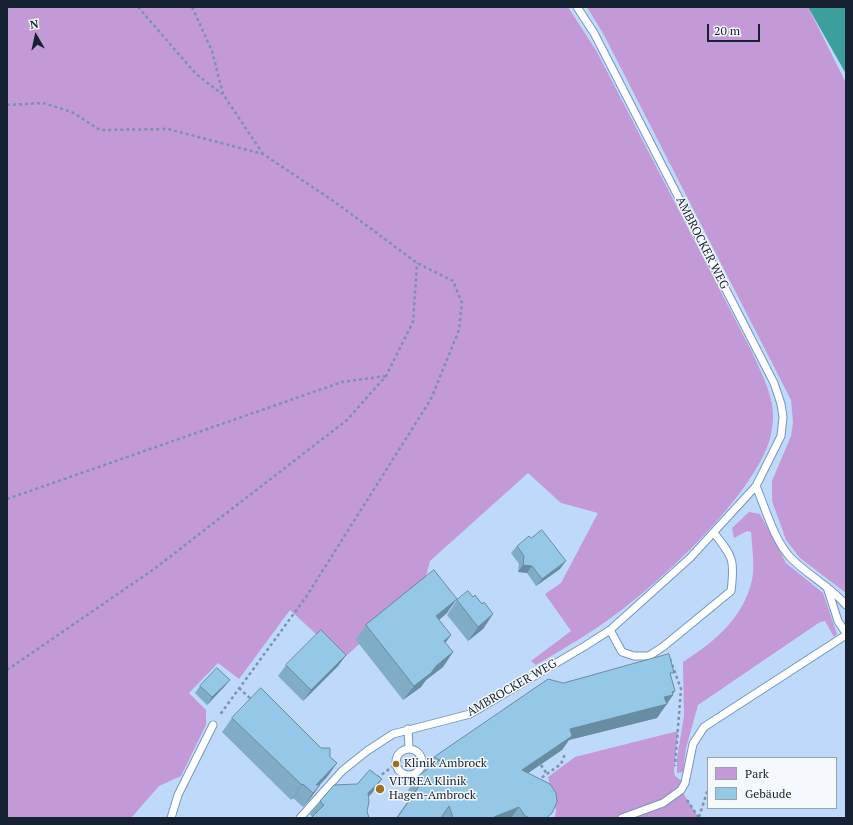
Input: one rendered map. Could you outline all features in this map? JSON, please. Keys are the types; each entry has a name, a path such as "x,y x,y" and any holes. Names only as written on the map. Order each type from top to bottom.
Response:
{"lane":[{"name":"AMBROCKER WEG","path":"300,818 342,771 362,755 393,734 470,714 610,630 690,558 756,486 781,436 783,417 774,383 594,33 577,7"},
{"path":"756,486 781,544 790,557 827,587 846,605"},
{"path":"610,630 622,652 634,656 649,656 664,646 731,591 733,573 731,554 714,533"},
{"path":"622,818 663,803 681,790 685,783 693,744 704,727 846,634 838,621 827,587"},
{"path":"172,818 178,795 213,725"},
{"path":"408,729 409,748"},
{"path":"409,748 420,753 422,765 414,774 408,775 403,774 398,770 396,764 398,753 403,749 409,748"}],"path":[{"path":"138,7 196,74 223,94"},
{"path":"192,7 212,50 223,94 263,154"},
{"path":"7,105 43,103 72,112 100,130 168,129 263,154 335,202 418,263 453,281 462,303 459,330 432,399 306,597 213,725"},
{"path":"7,670 154,569 347,420 386,376 414,322 418,263"},
{"path":"7,499 342,382 386,376"},
{"path":"664,646 677,674 681,689 674,771 675,776 685,783"},
{"path":"239,688 255,703"},
{"path":"531,785 561,764 565,754"},
{"path":"372,783 382,773 396,764"},
{"path":"422,765 430,767"},
{"path":"541,765 547,774"},
{"path":"543,784 544,776"},
{"path":"681,790 699,818"},
{"path":"699,818 707,792"}],"green space":[{"path":"7,7 568,7 597,52 764,378 772,404 773,421 771,436 767,447 754,473 716,522 668,571 620,611 598,627 536,665 531,661 571,631 545,594 561,583 598,513 561,503 528,473 430,561 424,584 343,659 290,610 239,679 218,663 189,693 206,710 206,725 181,776 159,786 131,818 7,818"},
{"path":"587,7 808,7 846,83 846,593 800,558 786,540 772,501 772,481 791,436 793,422 791,400 604,35"},
{"path":"749,512 760,514 786,563 823,593 837,634 834,637 825,621 820,622 698,705 686,748 683,772 677,773 677,758 684,716 683,662 707,645 728,626 737,614 750,589 753,574 751,532 747,531 734,538 732,528"},
{"path":"678,731 674,771 675,776 685,783 681,790 699,818 555,818 556,810 548,777 575,757"}],"shaded area":[{"path":"808,7 846,7 846,74"}],"building":[{"path":"542,530 566,561 542,579 532,566 523,565 524,556 517,546 529,536 531,538"},
{"path":"434,570 457,599 436,616 451,635 444,641 453,652 436,666 431,673 414,686 366,625"},
{"path":"468,591 473,597 475,595 482,604 484,602 493,614 478,627 457,600"},
{"path":"321,630 346,655 311,690 286,665"},
{"path":"669,654 674,673 670,673 675,691 672,692 673,695 664,697 667,704 570,729 572,736 522,770 550,784 556,793 557,802 552,813 546,818 530,818 525,816 519,807 494,818 453,818 449,806 441,818 397,818 422,782 418,776 440,760 434,757 548,679 563,683"},
{"path":"217,668 230,680 212,697 200,686"},
{"path":"261,688 321,748 330,748 330,757 337,763 316,785 320,785 313,793 303,784 302,785 232,718"},
{"path":"370,770 382,779 368,793 369,802 367,811 369,818 311,818 324,805 320,801 334,785 357,784"}],"place":[{"name":"Klinik Ambrock","path":"396,764"},
{"name":"VITREA Klinik Hagen-Ambrock","path":"380,789"}]}
